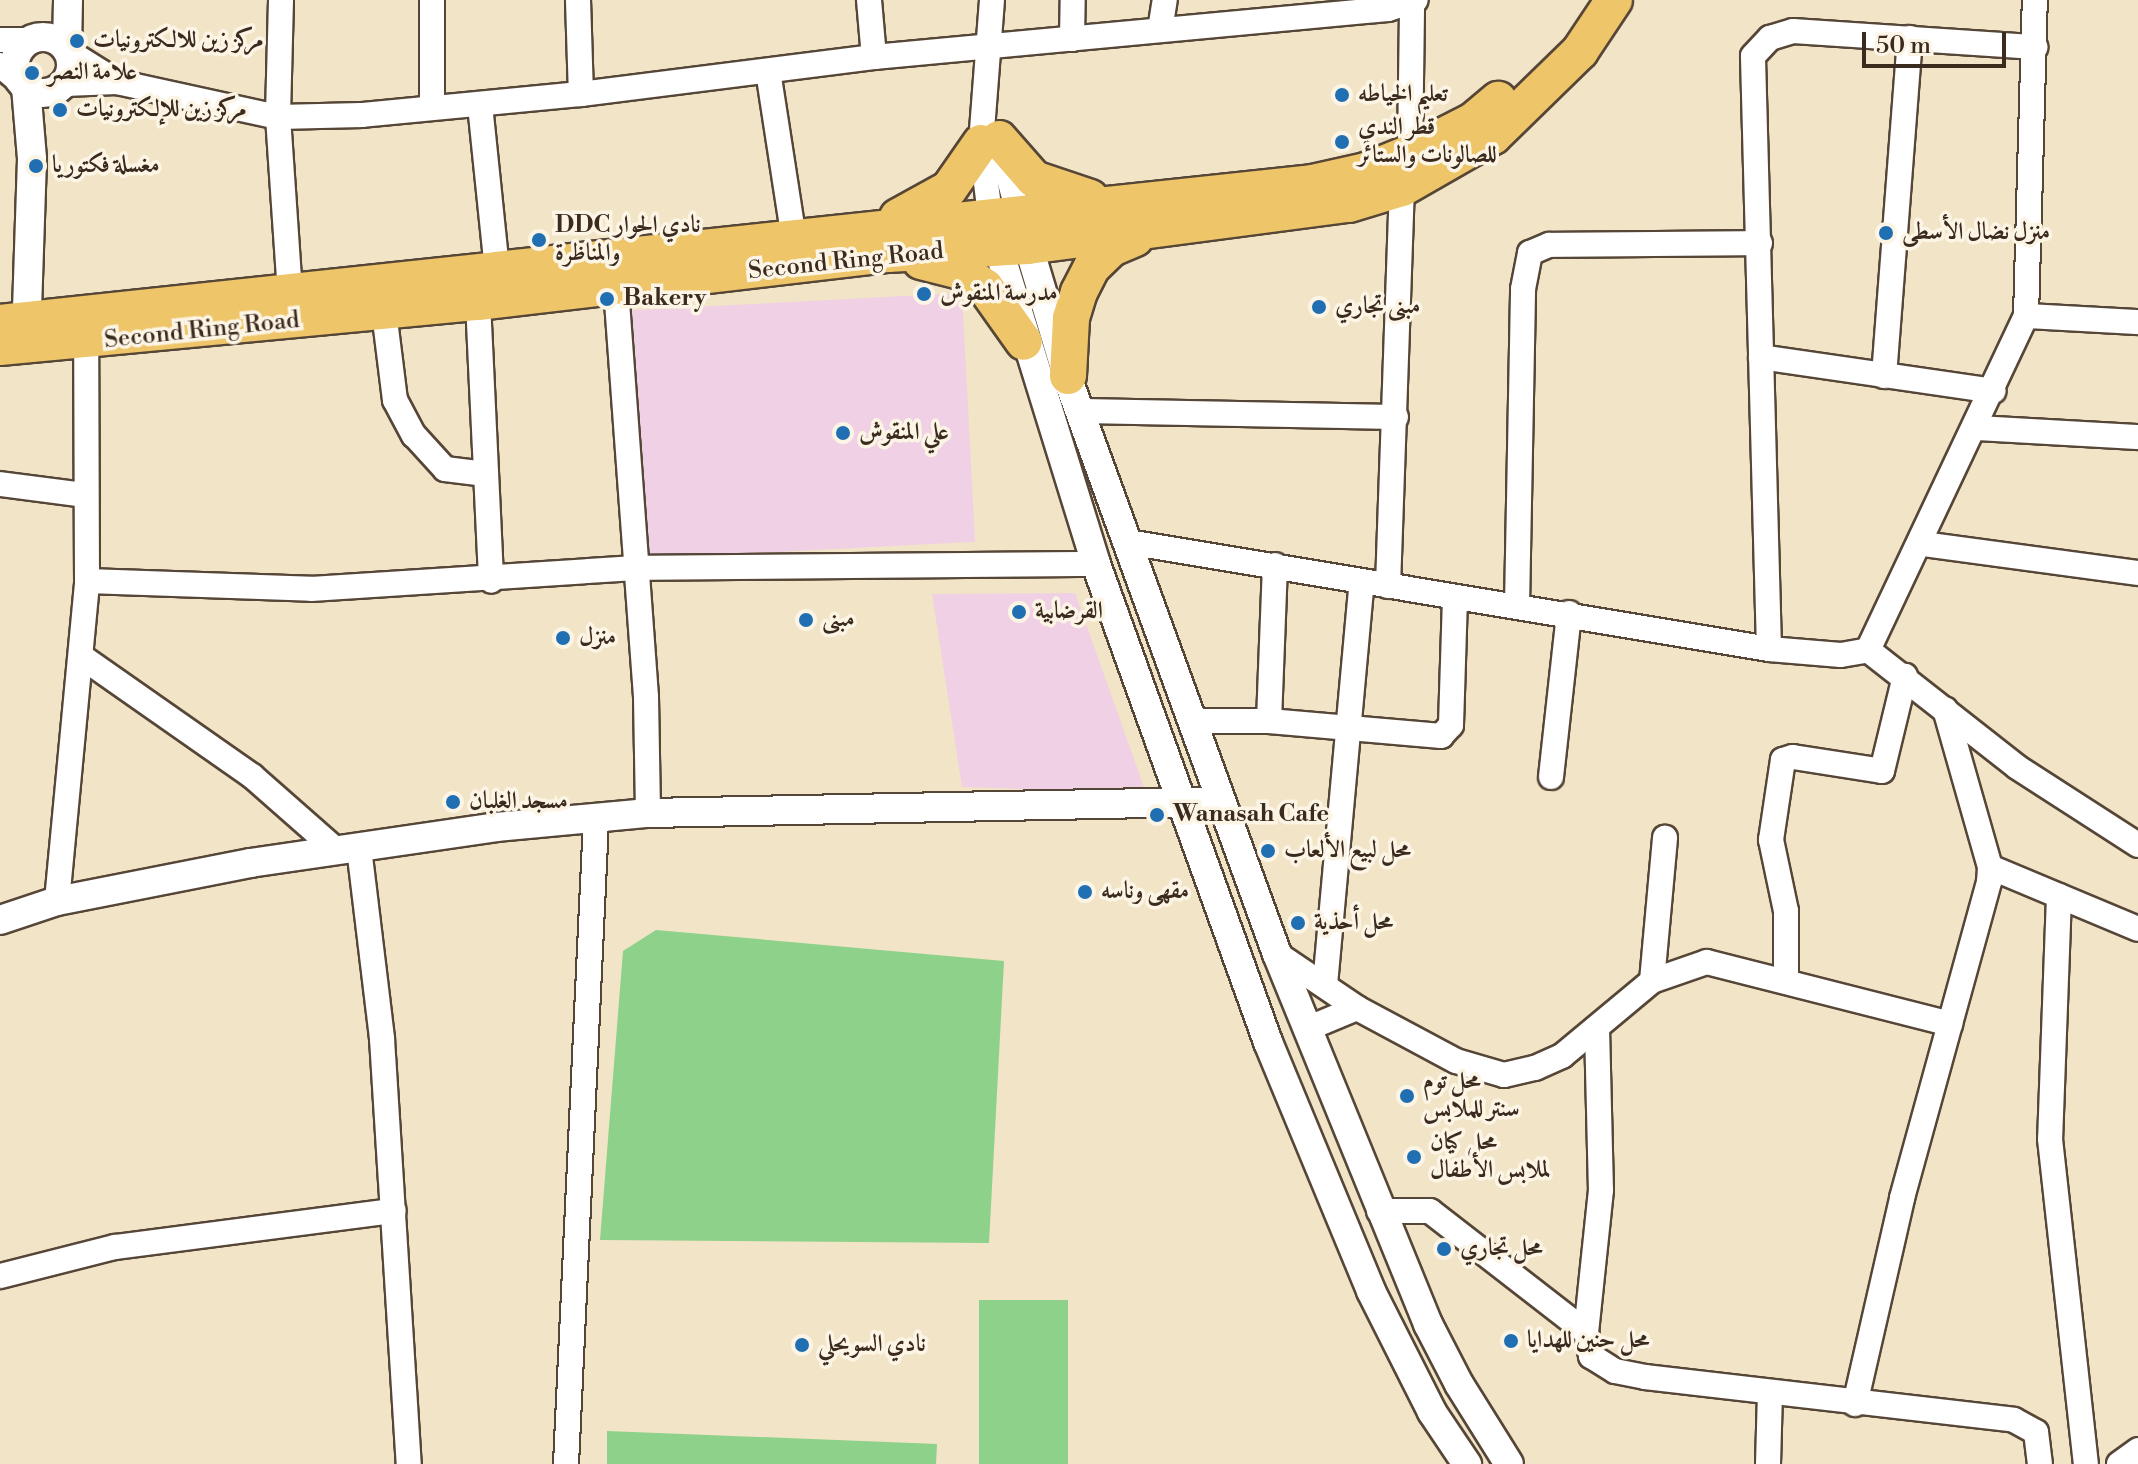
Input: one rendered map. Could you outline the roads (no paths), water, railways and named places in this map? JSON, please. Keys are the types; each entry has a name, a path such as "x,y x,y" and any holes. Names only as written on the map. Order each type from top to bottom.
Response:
{"main road":[{"name":"Second Ring Road","path":"1008,230 1107,203 1312,183 1366,171 1473,121 1521,80 1585,0"},
{"name":"Second Ring Road","path":"13,334 86,343 616,288 876,242 1008,230 1151,231 1277,217 1349,204 1402,188 1482,144 1540,95 1580,51 1614,0"},
{"path":"876,242 933,202 990,141 1034,179 1107,203"},
{"path":"1068,376 1071,318 1092,267 1112,248 1151,231"},
{"name":"Second Ring Road","path":"13,334 290,294 794,238 876,242"},
{"path":"876,242 964,272 985,287 1024,342"}],"street":[{"path":"32,159 15,78 15,59 59,0"},
{"path":"13,334 32,159 61,87 70,75 68,0"},
{"path":"281,0 278,117 290,294"},
{"path":"432,0 432,107"},
{"path":"578,0 581,94"},
{"path":"869,0 874,57"},
{"path":"992,0 987,100 990,141 1008,230 1024,342 1096,564 1268,1042 1371,1291 1432,1412 1467,1464"},
{"path":"1072,39 1073,0"},
{"path":"1160,30 1165,0"},
{"path":"1868,650 1923,544 2026,316 2035,0"},
{"path":"15,78 41,93 61,87 117,82 278,117 480,105 874,57 991,49 1388,9 1414,1 1410,153"},
{"path":"1769,649 1753,69 1758,46 1778,33 1793,31 2035,47"},
{"path":"1884,376 1910,38"},
{"path":"0,40 58,40 117,82"},
{"path":"768,71 794,238"},
{"path":"480,105 497,270"},
{"path":"1388,586 1402,188"},
{"path":"1008,230 1082,411 1277,954 1309,1028 1379,1211 1452,1372 1509,1464"},
{"path":"1517,606 1523,289 1530,253 1549,245 1760,243"},
{"path":"616,288 648,813"},
{"path":"478,302 491,581"},
{"path":"384,312 395,400 414,435 445,469 486,474"},
{"path":"2026,316 2138,322"},
{"path":"57,901 87,581 86,343"},
{"path":"1761,357 1994,391"},
{"path":"1082,411 1396,417"},
{"path":"1976,428 2138,437"},
{"path":"0,484 85,495"},
{"path":"1128,542 1569,613 1769,649 1841,655 1868,650 1905,676 2017,767 2138,845"},
{"path":"1923,544 2138,573"},
{"path":"87,581 311,589 491,581 635,568 1096,564"},
{"path":"1269,721 1275,565"},
{"path":"1325,985 1346,727 1362,582"},
{"path":"1192,721 1269,721 1437,736 1448,732 1455,597"},
{"path":"1551,777 1569,613"},
{"path":"82,657 252,776 347,849 382,1039 409,1464"},
{"path":"1786,978 1786,911 1771,840 1783,760 1882,771 1905,676"},
{"path":"1855,1404 1902,1198 1990,867 1945,709"},
{"path":"0,920 57,901 347,849 496,827 596,821 648,813 1184,804 1222,800"},
{"path":"566,1464 596,821"},
{"path":"1652,981 1665,838"},
{"path":"1990,867 2138,929"},
{"path":"2059,896 2050,1139 2086,1464"},
{"path":"1277,954 1357,1008 1456,1061 1504,1075 1562,1056 1652,981 1707,962 1786,978 1950,1024"},
{"path":"1309,1028 1357,1008"},
{"path":"1597,1028 1601,1190 1586,1332 1591,1356 1615,1371 1855,1404 2014,1420 2036,1432 2040,1464"},
{"path":"1379,1211 1420,1208 1438,1216 1586,1332"},
{"path":"0,1276 115,1247 394,1211"},
{"path":"1768,1464 1770,1393"},
{"path":"2119,1464 2138,1450"}],"place":[{"name":"مركز زين للالكترونيات","path":"77,41"},
{"name":"علامة النصر","path":"32,73"},
{"name":"تعليم الخياطه","path":"1342,95"},
{"name":"مركز زين للإلكترونيات","path":"60,110"},
{"name":"قطر الندي للصالونات والستائر","path":"1342,142"},
{"name":"مغسلة فكتوريا","path":"36,166"},
{"name":"منزل نضال الأسطى","path":"1886,233"},
{"name":"DDC نادي الحوار والمناظرة","path":"539,240"},
{"name":"مدرسة المنقوش","path":"924,294"},
{"name":"Bakery","path":"607,299"},
{"name":"مبنى تجاري","path":"1319,307"},
{"name":"علي المنقوش","path":"843,433"},
{"name":"القرضابية","path":"1019,612"},
{"name":"مبنى","path":"806,620"},
{"name":"منزل","path":"563,638"},
{"name":"مسجد الغلبان","path":"453,802"},
{"name":"Wanasah Cafe","path":"1157,815"},
{"name":"محل لبيع الألعاب","path":"1268,851"},
{"name":"مقهى وناسه","path":"1085,892"},
{"name":"محل أحذية","path":"1298,923"},
{"name":"محل توم سنتر للملابس","path":"1407,1096"},
{"name":"محل كيان لملابس الأطفال","path":"1414,1157"},
{"name":"محل تجاري","path":"1444,1249"},
{"name":"محل حنين للهدايا","path":"1511,1341"},
{"name":"نادي السويحلي","path":"802,1345"}]}
